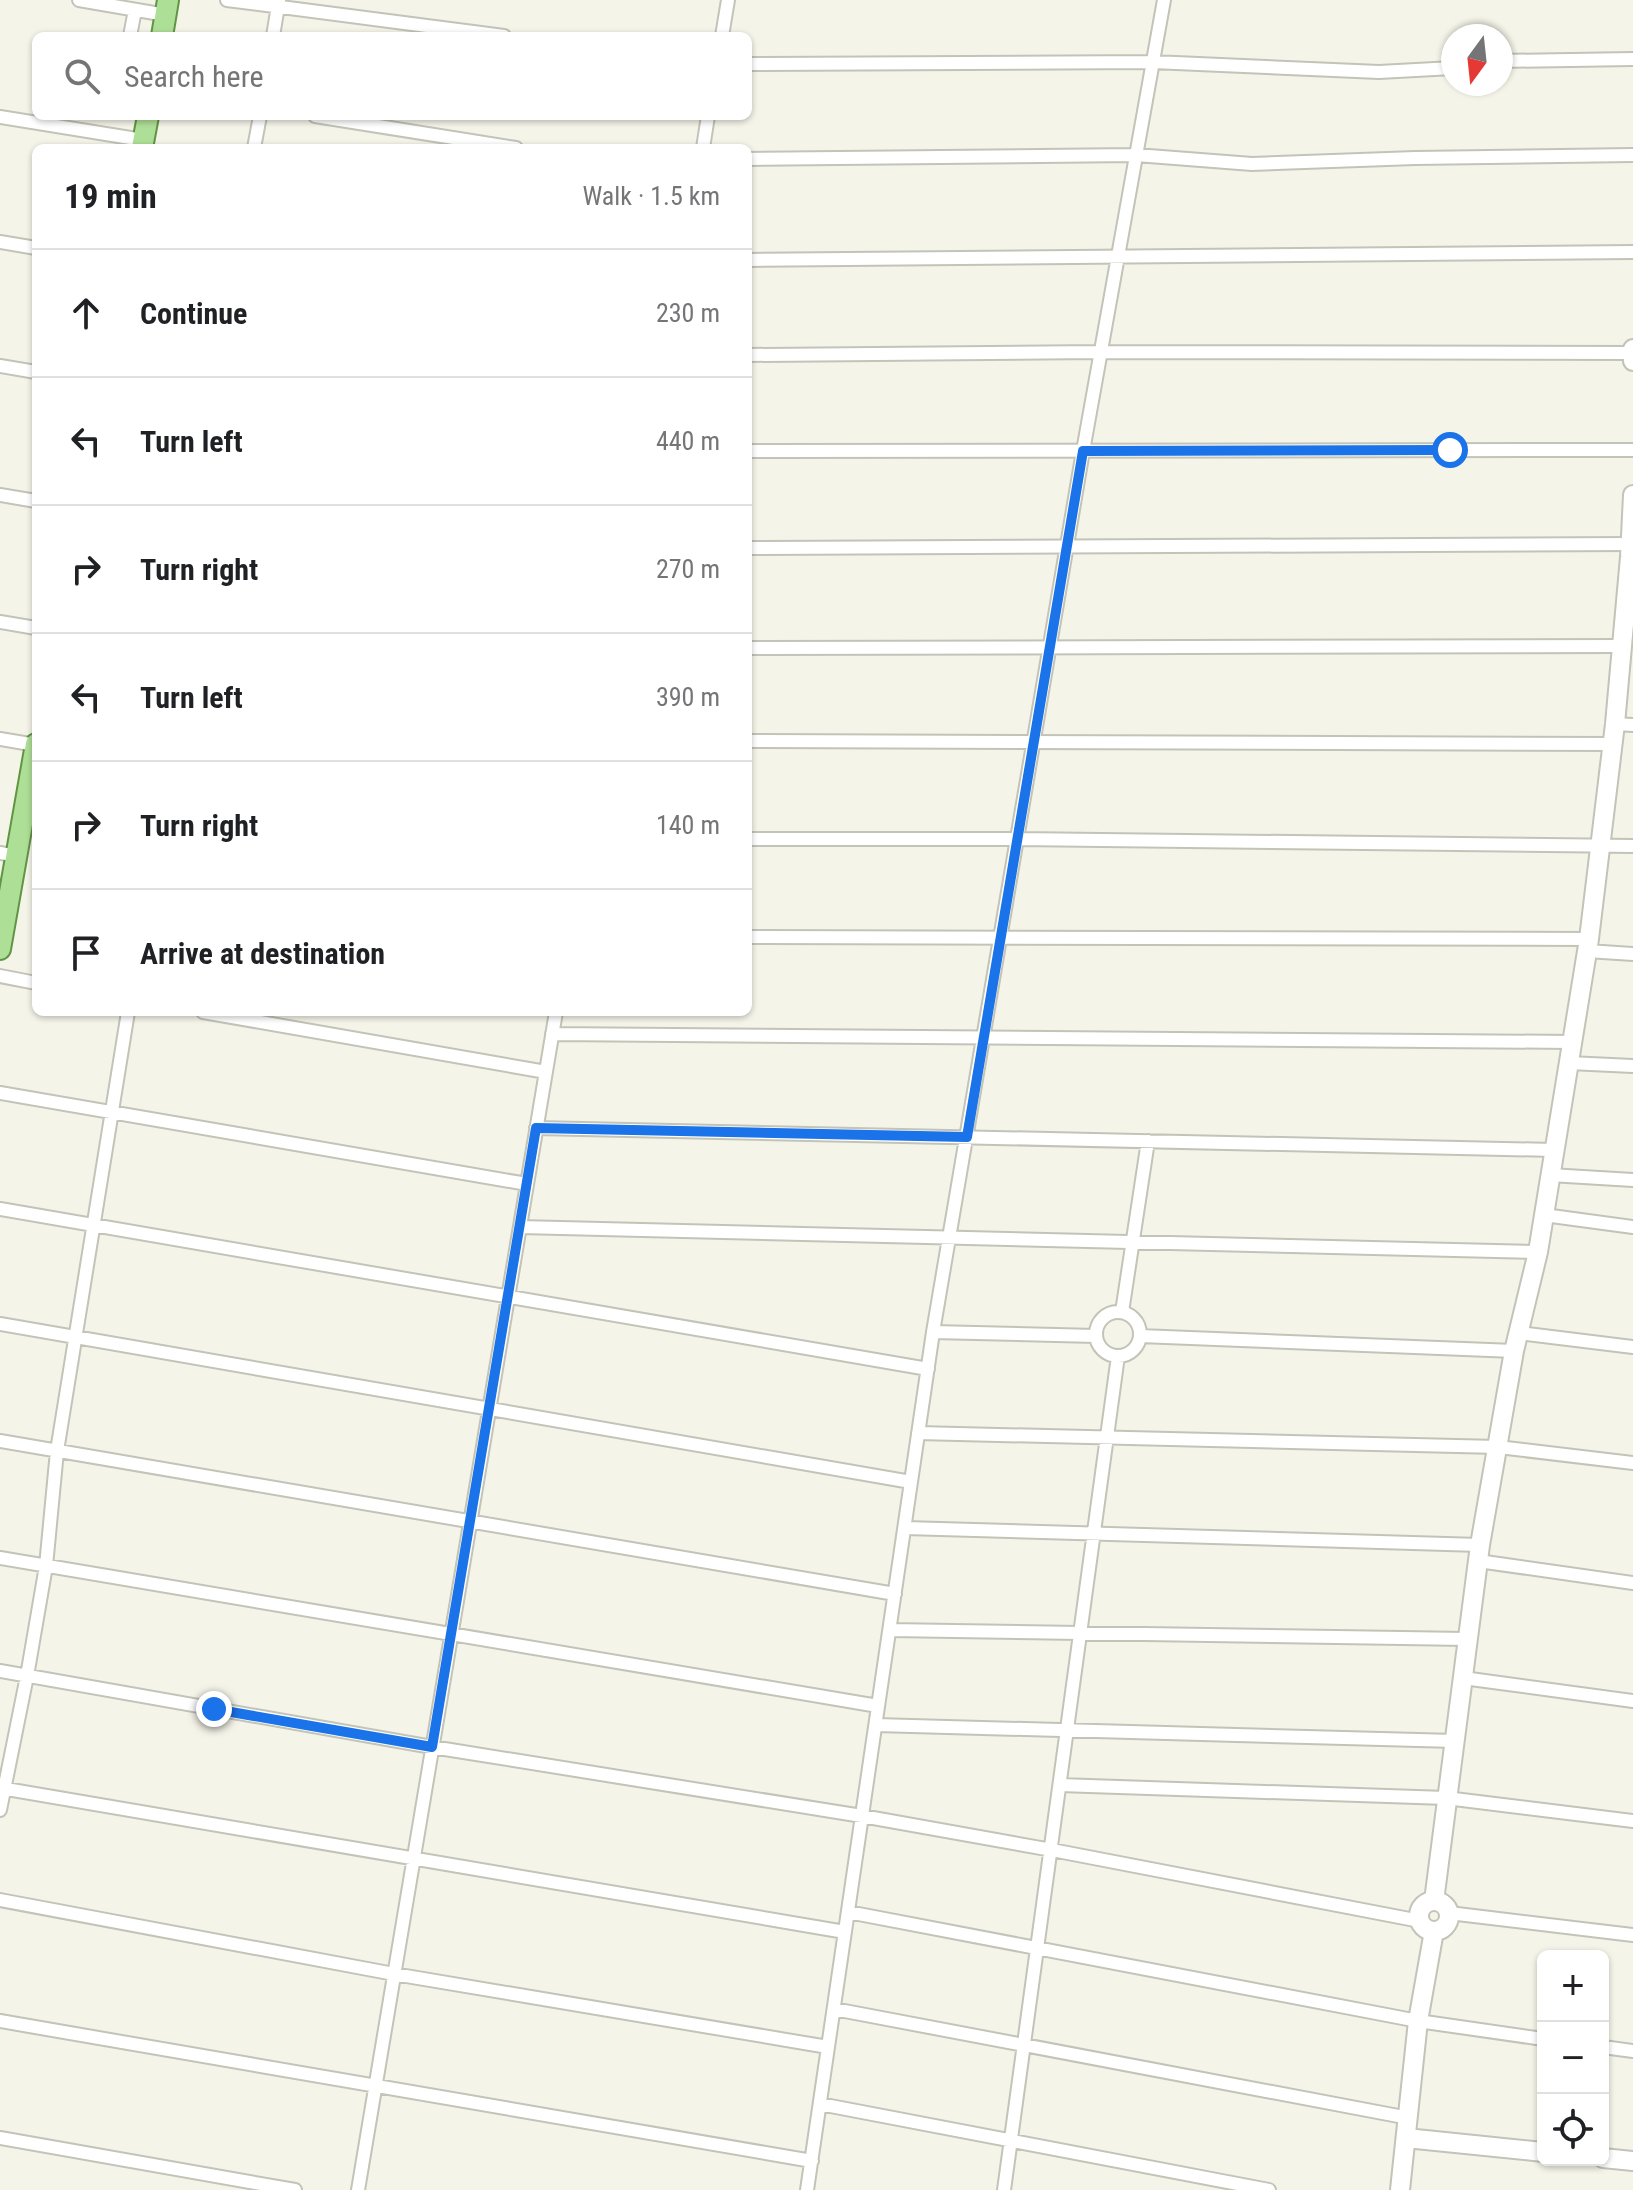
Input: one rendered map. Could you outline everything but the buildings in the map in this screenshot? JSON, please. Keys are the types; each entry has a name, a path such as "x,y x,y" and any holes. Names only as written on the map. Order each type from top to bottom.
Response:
{"main road":[{"path":"163,32 167,7"},
{"path":"143,144 147,120"},
{"path":"1434,1901 1479,1553 1514,1351 1538,1252 1588,945 1612,744 1624,725 1626,676 1622,646 1633,495"},
{"path":"0,949 8,854 29,831 32,794"},
{"path":"1400,2190 1427,1926 1420,1910 1429,1902 1444,1904 1449,1913 1447,1924 1427,1926"},
{"path":"1406,2138 1537,2151"},
{"path":"1609,2159 1633,2161"}],"street":[{"path":"79,0 135,10 167,7"},
{"path":"227,0 279,3 477,32"},
{"path":"723,32 728,0"},
{"path":"807,2190 933,1332 1066,547 1164,0"},
{"path":"274,32 279,3"},
{"path":"131,32 135,10"},
{"path":"1513,61 1633,59"},
{"path":"752,64 1153,62 1379,72 1441,69"},
{"path":"0,117 143,144"},
{"path":"255,144 259,120"},
{"path":"340,120 491,144"},
{"path":"704,144 707,120"},
{"path":"752,159 1136,155 1252,164 1633,155"},
{"path":"0,242 32,247"},
{"path":"752,260 1633,252"},
{"path":"752,355 1100,352 1633,354"},
{"path":"0,366 32,371"},
{"path":"752,451 1633,450"},
{"path":"0,495 32,500"},
{"path":"752,548 1066,547 1631,553"},
{"path":"0,622 32,627"},
{"path":"752,648 1622,646"},
{"path":"0,739 32,743"},
{"path":"752,741 1612,744"},
{"path":"752,839 1633,846"},
{"path":"752,937 1588,945 1633,954"},
{"path":"0,976 32,982"},
{"path":"0,1810 46,1566 57,1451 127,1016"},
{"path":"226,1016 546,1072"},
{"path":"358,2190 555,1016"},
{"path":"552,1034 1572,1042"},
{"path":"1569,1063 1633,1066"},
{"path":"0,1093 527,1184"},
{"path":"536,1128 1554,1150"},
{"path":"1122,1312 1148,1141"},
{"path":"1550,1175 1633,1180"},
{"path":"0,1209 928,1369"},
{"path":"1544,1215 1633,1227"},
{"path":"520,1227 1538,1252"},
{"path":"1114,1312 1122,1312 1135,1321 1140,1336 1133,1350 1118,1356 1103,1350 1096,1336 1100,1321 1114,1312"},
{"path":"0,1324 911,1482"},
{"path":"933,1332 1096,1336"},
{"path":"1519,1333 1633,1347"},
{"path":"1140,1336 1514,1351"},
{"path":"1004,2190 1118,1356"},
{"path":"918,1433 1498,1447 1633,1463"},
{"path":"0,1441 895,1594"},
{"path":"905,1528 1479,1553 1633,1583"},
{"path":"0,1558 878,1706"},
{"path":"890,1630 1467,1639"},
{"path":"0,1671 432,1747 862,1816 1052,1850 1427,1926"},
{"path":"1463,1678 1633,1701"},
{"path":"876,1725 1455,1741"},
{"path":"1060,1785 1446,1798 1633,1821"},
{"path":"2,1788 845,1932"},
{"path":"0,1900 394,1974 828,2047"},
{"path":"848,1912 1418,2021 1537,2038"},
{"path":"1449,1913 1633,1935"},
{"path":"834,2009 1409,2118"},
{"path":"0,2021 812,2161"},
{"path":"1609,2048 1633,2051"},
{"path":"820,2104 1269,2190"},
{"path":"0,2138 295,2190"}],"route":[{"path":"214,1709 432,1747 536,1128 967,1137 1083,451 1450,450"}]}
